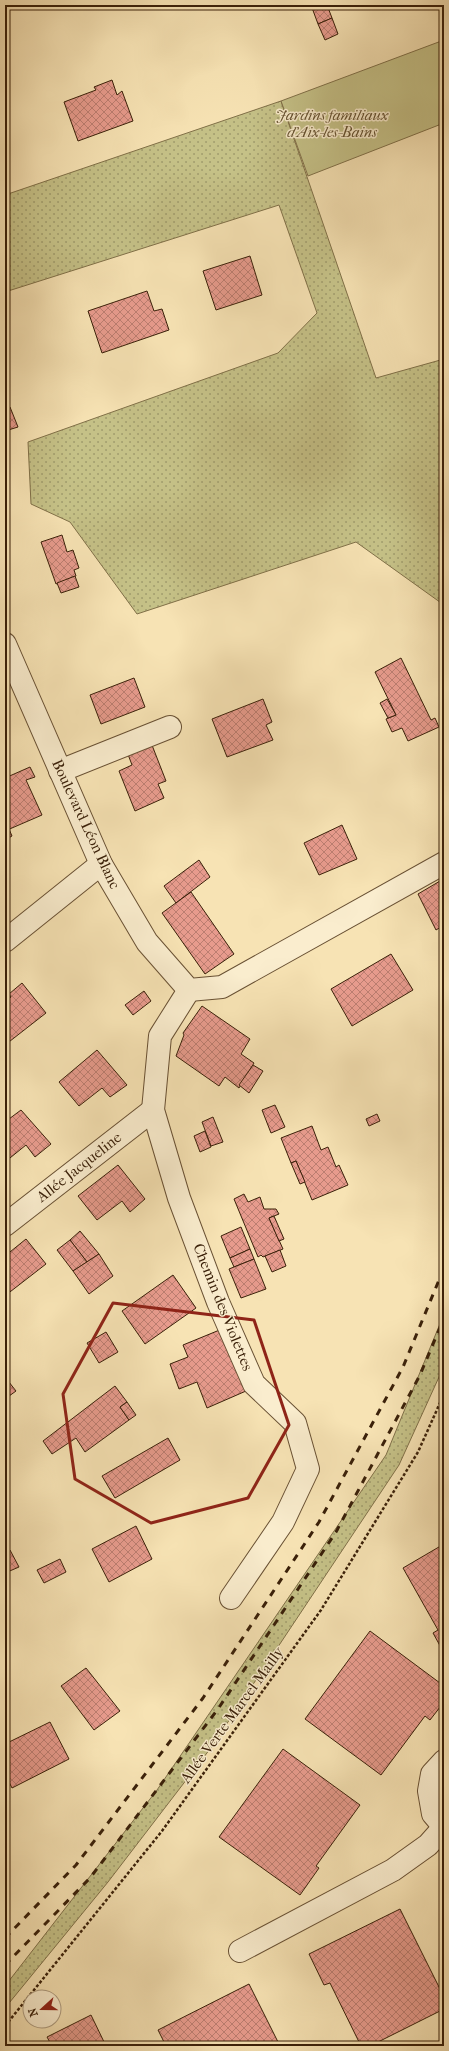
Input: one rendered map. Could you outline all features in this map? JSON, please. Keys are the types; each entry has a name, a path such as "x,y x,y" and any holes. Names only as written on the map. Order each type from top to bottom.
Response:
{"street":[{"name":"Boulevard Léon Blanc","path":"5,644 101,864 147,942 189,990"},
{"path":"60,771 170,727"},
{"path":"189,990 222,987 444,863"},
{"path":"5,941 101,864"},
{"name":"Chemin des Violettes","path":"189,990 160,1036 153,1110 179,1198 218,1302 254,1384 294,1423 308,1469 283,1522 231,1598"},
{"name":"Allée Jacqueline","path":"5,1225 153,1110"},
{"path":"240,1951 393,1870 428,1845 444,1827 433,1814 429,1791 432,1774 444,1761"}],"path":[{"name":"Allée Verte Marcel Mailly","path":"5,2026 162,1832 321,1610 418,1452 444,1394"}],"highlighted area":[{"path":"113,1303 254,1320 289,1425 248,1498 151,1523 75,1479 63,1394"}],"green space":[{"name":"Jardins familiaux d'Aix-les-Bains","path":"444,40 444,123 308,176 281,101"},
{"path":"281,101 376,378 444,359 444,605 356,542 137,614 70,522 31,504 28,442 278,353 317,313 279,205 5,292 5,195"},
{"path":"444,1314 444,1366 399,1465 210,1749 108,1882 5,2008 5,1986 157,1790 386,1455"}],"building":[{"path":"311,5 327,5 332,18 318,24"},
{"path":"332,18 338,34 325,40 318,24"},
{"path":"112,80 117,95 122,91 133,121 78,141 64,102 96,90 94,87"},
{"path":"250,256 262,295 216,310 203,271"},
{"path":"147,291 154,311 162,309 169,330 102,353 88,311"},
{"path":"10,407 18,427 5,431 5,408"},
{"path":"62,535 67,552 73,550 79,568 74,570 76,576 56,584 41,542"},
{"path":"75,576 79,587 61,593 57,583"},
{"path":"401,658 431,720 435,718 439,727 408,741 402,728 392,732 386,719 396,715 375,672"},
{"path":"134,678 145,707 101,724 90,695"},
{"path":"263,699 272,722 266,725 273,740 227,757 212,719"},
{"path":"387,699 396,715 388,718 380,703"},
{"path":"150,740 166,781 158,784 164,798 135,811 119,771 132,765 126,749"},
{"path":"30,767 35,777 26,780 42,815 5,831 5,778"},
{"path":"342,825 357,859 319,875 304,843"},
{"path":"9,829 12,836 5,840 5,831"},
{"path":"199,860 210,877 176,903 164,886"},
{"path":"440,881 444,889 444,925 436,930 418,894"},
{"path":"191,892 234,954 205,974 162,913"},
{"path":"391,954 413,990 352,1026 331,989"},
{"path":"22,983 46,1013 5,1045 5,1002 11,997 9,994"},
{"path":"144,991 151,1001 133,1015 125,1005"},
{"path":"202,1006 250,1039 241,1054 254,1063 239,1088 225,1077 219,1086 176,1056 184,1035 183,1033"},
{"path":"97,1050 127,1085 110,1097 102,1088 79,1106 59,1082"},
{"path":"253,1065 263,1071 249,1093 239,1085"},
{"path":"275,1105 285,1127 271,1133 262,1110"},
{"path":"21,1110 51,1144 35,1157 26,1145 5,1162 5,1122"},
{"path":"377,1114 380,1121 369,1126 366,1119"},
{"path":"213,1117 223,1142 211,1146 202,1122"},
{"path":"312,1126 321,1150 328,1147 336,1167 339,1165 348,1185 312,1200 296,1161 291,1163 281,1138"},
{"path":"205,1131 211,1147 200,1152 194,1136"},
{"path":"296,1161 305,1182 300,1184 291,1163"},
{"path":"118,1165 145,1199 130,1212 122,1201 97,1220 78,1196"},
{"path":"244,1194 248,1202 260,1197 264,1209 276,1209 279,1214 269,1218 283,1249 263,1257 261,1255 258,1257 234,1199"},
{"path":"274,1216 284,1239 279,1241 269,1218"},
{"path":"241,1227 250,1249 230,1258 221,1236"},
{"path":"80,1231 99,1254 87,1262 70,1240"},
{"path":"26,1239 46,1264 6,1295 5,1256"},
{"path":"70,1240 87,1262 73,1271 57,1250"},
{"path":"250,1249 254,1259 234,1267 230,1258"},
{"path":"280,1250 286,1266 272,1272 265,1256"},
{"path":"99,1254 113,1276 89,1294 73,1271"},
{"path":"254,1259 266,1289 241,1298 229,1269"},
{"path":"173,1275 196,1308 145,1344 122,1311"},
{"path":"222,1329 246,1391 207,1408 197,1382 179,1389 170,1364 188,1357 183,1345"},
{"path":"106,1332 118,1352 99,1363 87,1343"},
{"path":"5,1377 16,1391 5,1399"},
{"path":"115,1386 127,1402 120,1407 129,1420 85,1452 76,1438 52,1454 43,1441"},
{"path":"127,1402 136,1415 129,1420 120,1407"},
{"path":"168,1438 180,1460 115,1498 102,1476"},
{"path":"136,1526 152,1559 109,1582 92,1549"},
{"path":"444,1544 444,1653 433,1633 438,1630 403,1568"},
{"path":"10,1550 19,1567 5,1573 5,1553"},
{"path":"60,1559 66,1572 44,1583 37,1570"},
{"path":"370,1631 444,1686 444,1702 430,1720 425,1716 381,1775 305,1719"},
{"path":"86,1668 120,1711 94,1730 61,1686"},
{"path":"50,1722 69,1759 12,1788 5,1774 5,1744"},
{"path":"283,1749 360,1805 316,1866 319,1868 300,1895 219,1837"},
{"path":"400,1909 444,1997 444,2009 370,2046 361,2046 330,1983 324,1985 309,1954"},
{"path":"249,1984 280,2046 166,2046 158,2030"},
{"path":"91,2015 106,2046 52,2046 47,2037"}],"railway":[{"path":"5,1938 76,1865 203,1698 319,1522 403,1367 444,1268"},
{"path":"5,1965 90,1878 218,1709 336,1532 420,1375 444,1318"}]}
